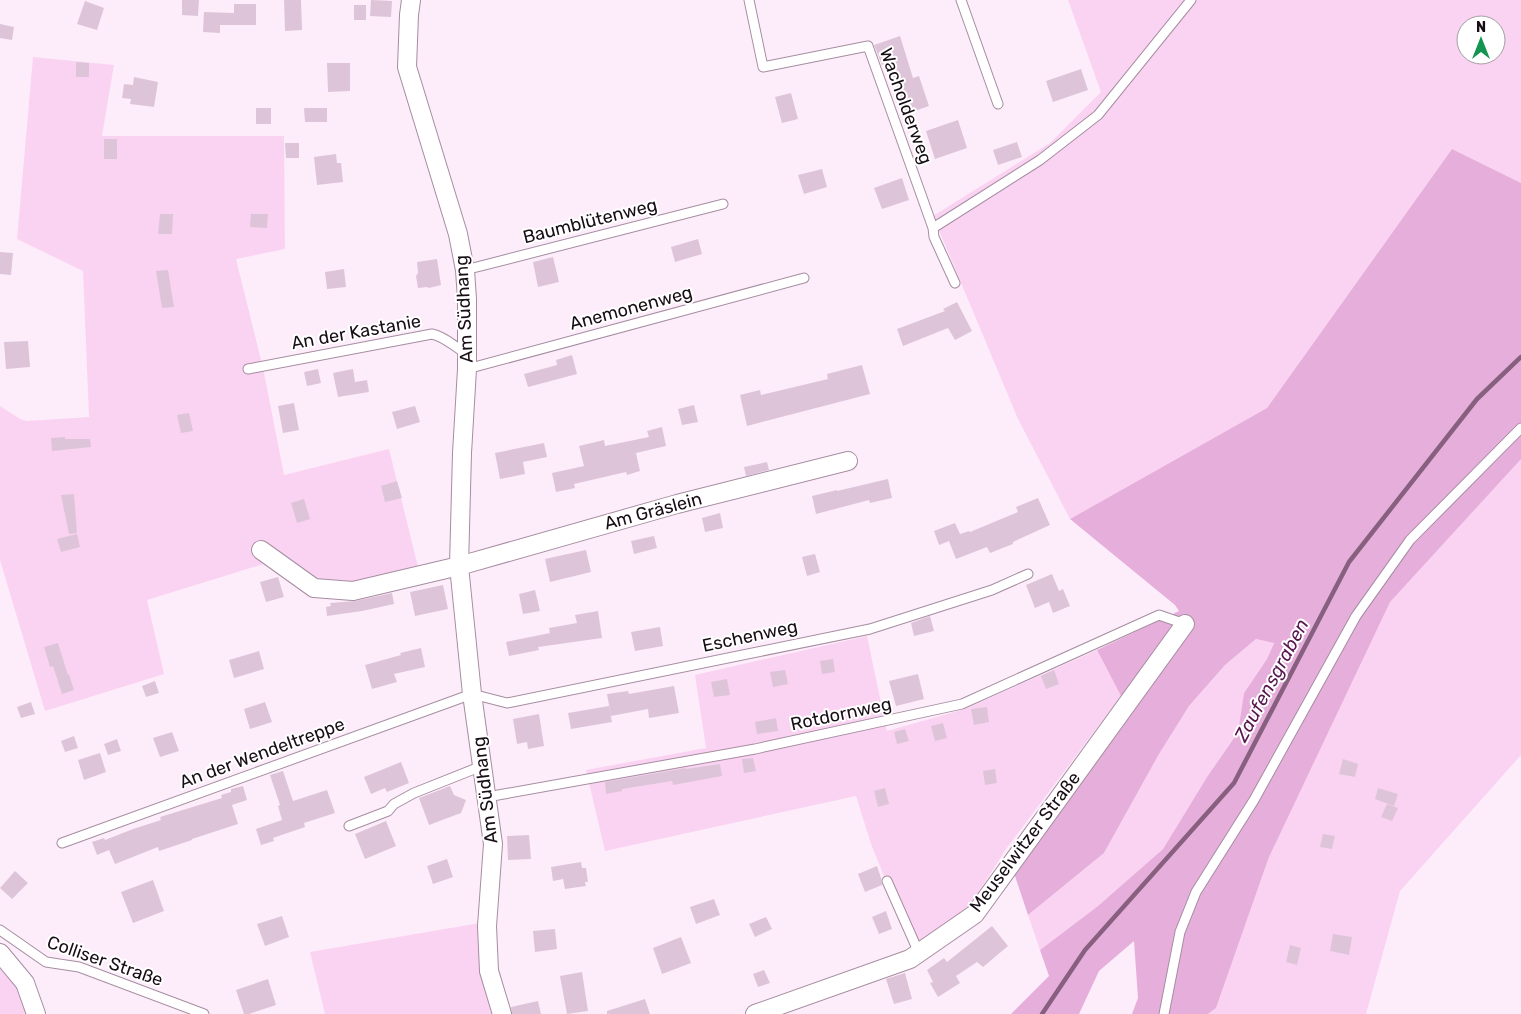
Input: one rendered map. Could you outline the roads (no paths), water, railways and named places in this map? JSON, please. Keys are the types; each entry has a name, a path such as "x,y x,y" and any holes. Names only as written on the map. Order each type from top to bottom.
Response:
{"street":[{"name":"Am Südhang","path":"411,0 407,67 458,234 465,270 467,299 466,361 459,566 472,694 493,844 487,926 489,971 502,1014"},
{"name":"Am Gräslein","path":"459,566 677,504 848,461"},
{"path":"261,550 314,588 354,591 459,566"},
{"name":"Meuselwitzer Straße","path":"755,1014 910,959 975,914 1185,624"},
{"path":"0,953 25,983 36,1014"}],"lane":[{"name":"Wacholderweg","path":"749,0 763,67 868,46 934,228 934,237 955,283"},
{"path":"961,0 998,104"},
{"path":"934,228 1040,160 1098,115 1191,0"},
{"name":"Baumblütenweg","path":"465,270 723,204"},
{"name":"Anemonenweg","path":"466,361 804,278"},
{"name":"An der Kastanie","path":"248,369 432,334 442,336 459,350 466,361"},
{"path":"1164,1014 1180,932 1196,892 1254,800 1356,616 1410,540 1521,428"},
{"name":"Eschenweg","path":"472,694 506,703 870,628 992,590 1028,574"},
{"name":"Rotdornweg","path":"487,797 755,749 962,704 1159,615 1185,624"},
{"name":"An der Wendeltreppe","path":"62,843 472,694"},
{"path":"349,826 388,811 394,804 414,793 482,766"},
{"path":"887,882 918,953"},
{"name":"Colliser Straße","path":"0,930 46,962 79,967 204,1014"}],"waterway":[{"name":"Zaufensgraben","path":"1042,1014 1085,950 1234,783 1349,562 1477,399 1521,357"}]}
